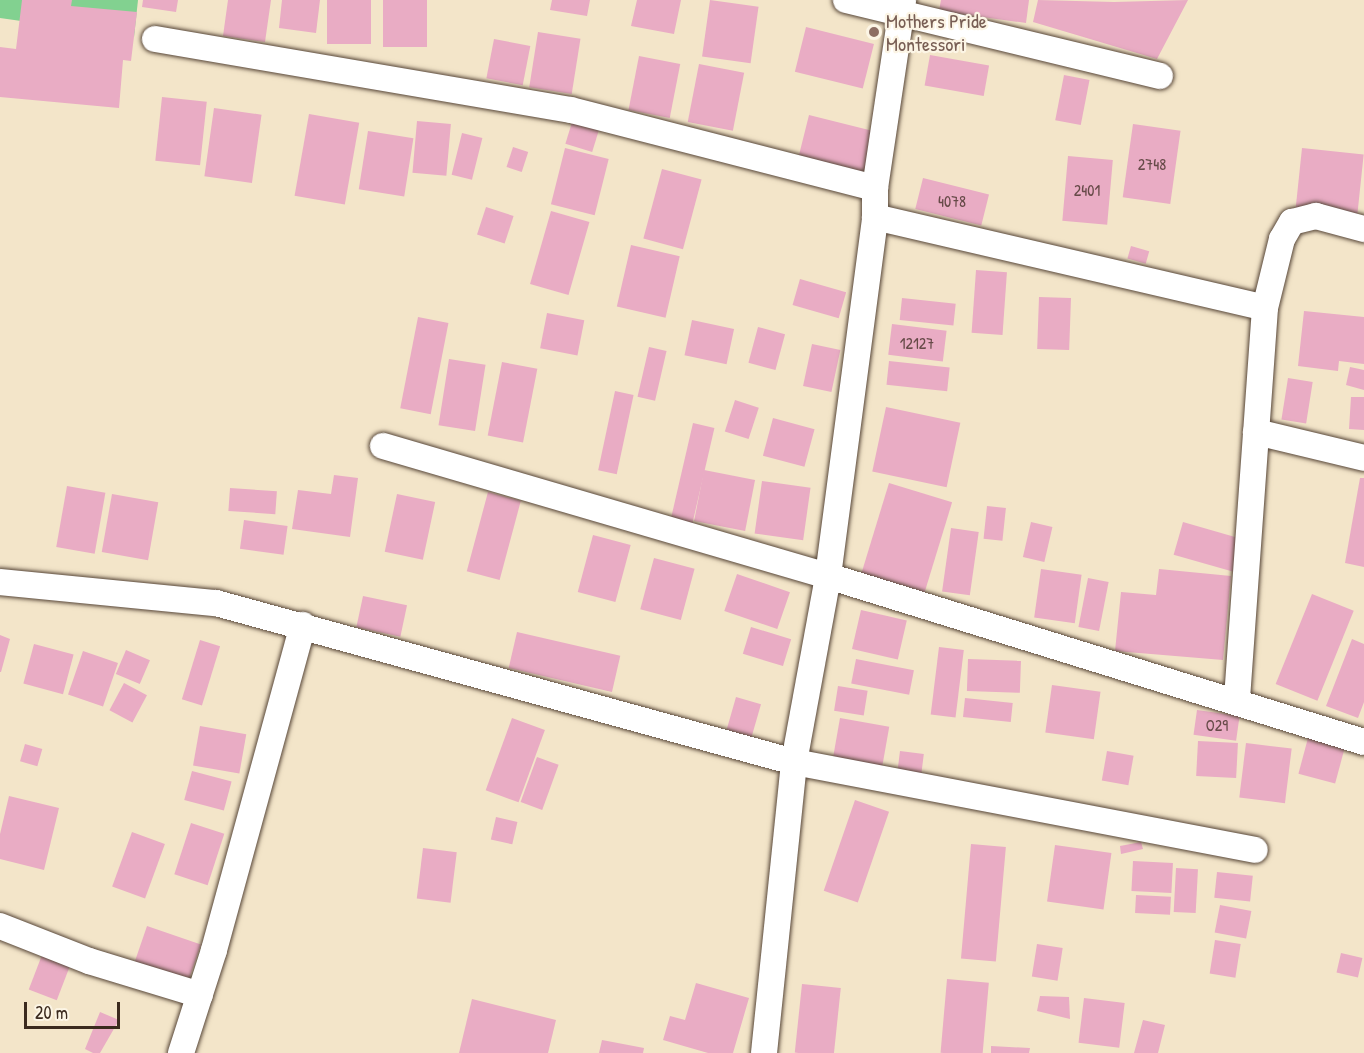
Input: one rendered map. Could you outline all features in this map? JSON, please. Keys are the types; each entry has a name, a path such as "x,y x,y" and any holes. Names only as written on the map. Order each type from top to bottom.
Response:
{"street":[{"path":"846,0 902,7 1160,76"},
{"path":"764,1053 794,762 828,576 874,217 875,188 902,7"},
{"path":"154,39 571,110 875,188"},
{"path":"1237,702 1265,308 1281,239 1292,222 1316,216 1364,229"},
{"path":"874,217 1265,308"},
{"path":"1256,432 1364,458"},
{"path":"383,446 828,576 1364,742"},
{"path":"0,582 216,603 303,625 794,762 1255,850"},
{"path":"181,1053 200,995 303,625"},
{"path":"0,926 89,961 200,995"}],"green space":[{"path":"0,0 138,0 134,37 0,18"}],"building":[{"path":"22,0 72,0 71,6 137,12 131,61 123,60 119,108 0,97 0,47 16,49"},
{"path":"143,0 178,0 176,12 142,7"},
{"path":"228,0 271,0 265,42 223,36"},
{"path":"282,0 320,0 316,33 279,28"},
{"path":"327,0 371,0 371,44 327,44"},
{"path":"383,0 427,0 427,47 383,47"},
{"path":"552,0 590,0 587,16 550,10"},
{"path":"637,0 681,0 674,34 631,26"},
{"path":"710,0 759,7 751,63 702,56"},
{"path":"941,0 1029,0 1026,23 939,11"},
{"path":"1038,0 1114,2 1188,0 1157,59 1033,22"},
{"path":"806,27 874,44 863,89 795,72"},
{"path":"538,32 580,39 572,94 529,87"},
{"path":"494,39 530,46 523,85 486,78"},
{"path":"930,55 989,65 984,96 925,86"},
{"path":"639,56 680,64 670,118 629,110"},
{"path":"699,64 744,73 733,131 688,122"},
{"path":"1064,75 1090,80 1081,125 1055,120"},
{"path":"162,97 207,102 200,165 155,161"},
{"path":"214,108 262,115 252,183 204,176"},
{"path":"309,114 359,123 345,205 295,196"},
{"path":"809,115 874,131 863,174 798,158"},
{"path":"573,119 600,127 592,152 565,144"},
{"path":"417,121 451,124 446,176 412,173"},
{"path":"1133,124 1181,131 1170,204 1123,197"},
{"path":"368,131 413,138 404,196 359,189"},
{"path":"462,133 482,138 472,180 452,175"},
{"path":"513,147 528,152 522,172 507,167"},
{"path":"565,148 609,159 595,215 551,204"},
{"path":"1302,148 1364,154 1357,215 1296,209"},
{"path":"1068,156 1113,160 1107,225 1062,221"},
{"path":"662,169 702,180 683,249 643,239"},
{"path":"923,178 989,194 981,226 915,209"},
{"path":"486,207 514,216 505,244 477,235"},
{"path":"551,211 589,222 569,295 530,284"},
{"path":"631,245 680,256 666,318 617,306"},
{"path":"1131,246 1149,251 1146,264 1127,258"},
{"path":"976,270 1007,272 1003,335 972,333"},
{"path":"800,279 846,292 839,318 793,305"},
{"path":"1039,297 1071,298 1069,350 1037,349"},
{"path":"902,298 956,304 953,326 900,320"},
{"path":"1304,311 1364,317 1364,364 1339,361 1338,371 1298,366"},
{"path":"547,313 584,320 577,356 540,348"},
{"path":"418,317 448,323 431,414 400,408"},
{"path":"692,320 734,329 727,364 685,355"},
{"path":"892,324 947,331 943,361 888,355"},
{"path":"758,327 785,334 775,370 748,363"},
{"path":"812,344 840,350 831,392 803,386"},
{"path":"649,347 667,351 655,401 638,397"},
{"path":"449,359 486,365 475,431 439,425"},
{"path":"889,361 950,367 947,391 886,385"},
{"path":"502,362 537,369 523,442 488,436"},
{"path":"1350,367 1364,370 1364,390 1346,385"},
{"path":"1288,378 1313,382 1306,423 1281,419"},
{"path":"615,391 634,395 617,474 598,470"},
{"path":"1351,397 1364,397 1364,430 1349,429"},
{"path":"735,400 759,408 749,439 725,431"},
{"path":"886,407 960,423 947,487 872,472"},
{"path":"773,418 815,429 804,467 763,456"},
{"path":"693,423 714,428 692,523 671,518"},
{"path":"704,470 755,480 745,531 694,521"},
{"path":"334,475 358,478 350,537 292,529 298,490 331,494"},
{"path":"1360,478 1364,478 1364,567 1345,563"},
{"path":"762,481 811,488 803,540 755,533"},
{"path":"889,483 952,502 925,592 862,573"},
{"path":"67,486 105,493 95,554 56,547"},
{"path":"230,488 277,491 275,514 228,511"},
{"path":"488,492 521,501 500,580 467,571"},
{"path":"112,494 158,502 148,560 102,552"},
{"path":"397,494 435,502 423,560 385,552"},
{"path":"987,506 1006,508 1002,541 984,539"},
{"path":"244,520 288,526 284,555 240,549"},
{"path":"1031,522 1052,527 1044,562 1023,557"},
{"path":"1183,522 1245,540 1235,572 1174,555"},
{"path":"951,528 979,532 970,595 942,591"},
{"path":"593,535 631,545 615,602 578,592"},
{"path":"654,558 695,569 681,620 640,609"},
{"path":"1041,569 1082,575 1075,623 1034,618"},
{"path":"1159,569 1231,576 1223,660 1115,651 1121,592 1156,595"},
{"path":"737,574 790,592 777,629 724,611"},
{"path":"1088,578 1109,582 1099,631 1078,627"},
{"path":"1312,594 1354,611 1317,701 1276,684"},
{"path":"363,596 407,605 400,637 356,627"},
{"path":"861,610 907,621 898,660 852,649"},
{"path":"751,627 791,639 783,666 743,654"},
{"path":"517,632 620,656 612,692 509,668"},
{"path":"0,635 10,639 1,672 0,672"},
{"path":"1352,639 1364,644 1364,702 1358,718 1326,706"},
{"path":"200,640 220,646 202,705 182,699"},
{"path":"34,644 74,655 63,694 23,684"},
{"path":"939,647 964,650 956,718 931,714"},
{"path":"126,650 150,660 140,684 116,674"},
{"path":"83,651 118,663 103,707 68,694"},
{"path":"856,659 914,670 909,695 851,684"},
{"path":"968,659 1021,661 1020,693 967,691"},
{"path":"124,683 147,695 132,723 109,710"},
{"path":"1052,685 1101,692 1094,739 1045,733"},
{"path":"838,686 868,691 864,715 834,711"},
{"path":"736,697 761,704 752,737 727,730"},
{"path":"965,698 1013,703 1011,722 963,717"},
{"path":"1197,710 1240,716 1236,741 1194,735"},
{"path":"512,718 545,730 519,802 486,790"},
{"path":"840,718 889,727 882,767 833,758"},
{"path":"200,726 246,734 239,774 193,765"},
{"path":"1308,738 1345,748 1335,784 1298,774"},
{"path":"1198,741 1238,743 1236,778 1196,776"},
{"path":"1246,743 1292,749 1285,803 1239,798"},
{"path":"25,744 42,749 37,766 20,761"},
{"path":"900,751 924,754 921,774 898,771"},
{"path":"1107,751 1134,756 1128,785 1102,781"},
{"path":"537,757 559,765 542,810 521,802"},
{"path":"192,771 232,782 224,811 184,800"},
{"path":"9,796 59,808 44,870 0,859 0,834"},
{"path":"855,800 889,812 858,902 824,891"},
{"path":"496,817 517,822 512,844 491,839"},
{"path":"191,823 224,834 208,885 174,874"},
{"path":"132,832 165,844 145,898 112,887"},
{"path":"1141,842 1143,849 1121,854 1120,846"},
{"path":"971,844 1006,847 996,962 961,959"},
{"path":"1055,845 1111,853 1104,909 1047,901"},
{"path":"423,848 457,852 451,903 417,899"},
{"path":"1133,861 1173,863 1171,893 1131,891"},
{"path":"1176,868 1198,869 1196,913 1174,912"},
{"path":"1217,872 1253,876 1250,902 1214,898"},
{"path":"1136,895 1171,897 1170,915 1135,913"},
{"path":"1220,905 1251,911 1246,939 1215,932"},
{"path":"147,926 201,945 188,981 134,963"},
{"path":"1215,940 1241,944 1235,978 1210,974"},
{"path":"1037,944 1063,948 1058,981 1032,977"},
{"path":"1341,953 1362,958 1358,977 1337,972"},
{"path":"42,955 70,966 57,1000 29,990"},
{"path":"947,979 989,983 983,1053 941,1053"},
{"path":"696,983 749,998 733,1053 708,1053 663,1040 670,1016 685,1020"},
{"path":"802,984 841,988 834,1053 795,1053"},
{"path":"1040,996 1069,997 1070,1019 1037,1011"},
{"path":"1084,998 1125,1003 1119,1048 1079,1043"},
{"path":"472,999 556,1020 548,1053 459,1053"},
{"path":"100,1012 119,1020 100,1053 93,1053 85,1049"},
{"path":"1143,1020 1165,1025 1158,1053 1134,1053"},
{"path":"602,1040 644,1048 643,1053 599,1053"},
{"path":"991,1046 1030,1048 1029,1053 991,1053"}],"place":[{"name":"Mothers Pride Montessori","path":"874,32"}]}
